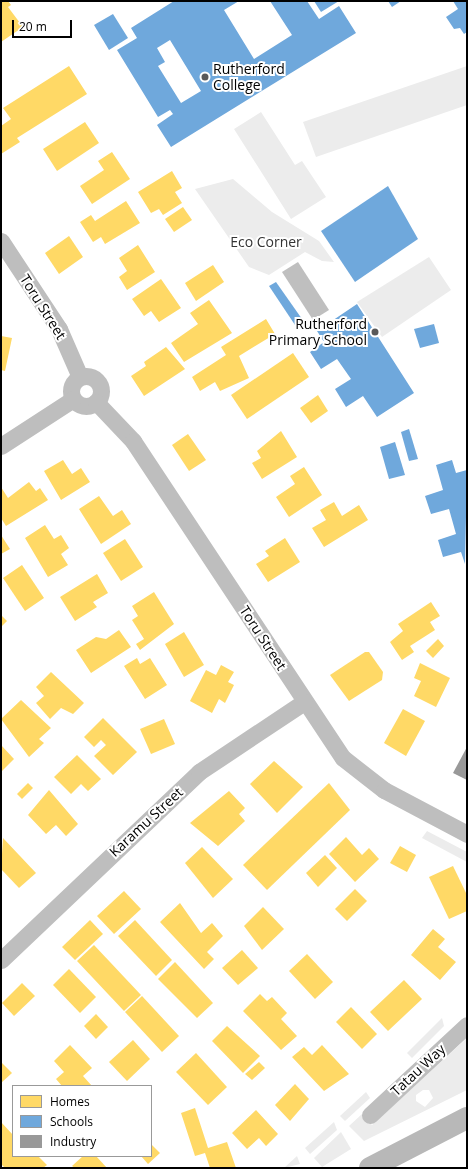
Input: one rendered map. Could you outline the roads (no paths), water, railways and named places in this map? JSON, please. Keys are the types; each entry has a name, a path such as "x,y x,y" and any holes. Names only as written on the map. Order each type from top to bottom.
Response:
{"main road":[{"path":"370,1168 467,1118"}],"street":[{"name":"Toru Street","path":"1,241 59,329 80,377"},
{"path":"80,377 92,377 98,383 100,390 96,402 84,405 73,398 72,386 80,377"},
{"path":"1,446 73,398"},
{"name":"Toru Street","path":"96,402 133,441 304,702 356,772 467,834"},
{"name":"Karamu Street","path":"1,960 199,772 304,702"},
{"name":"Tatau Way","path":"370,1115 467,1025"}],"place":[{"name":"Rutherford College","path":"205,77"},
{"name":"Rutherford Primary School","path":"375,332"}],"park label":[{"name":"Eco Corner","path":"266,242"}]}
